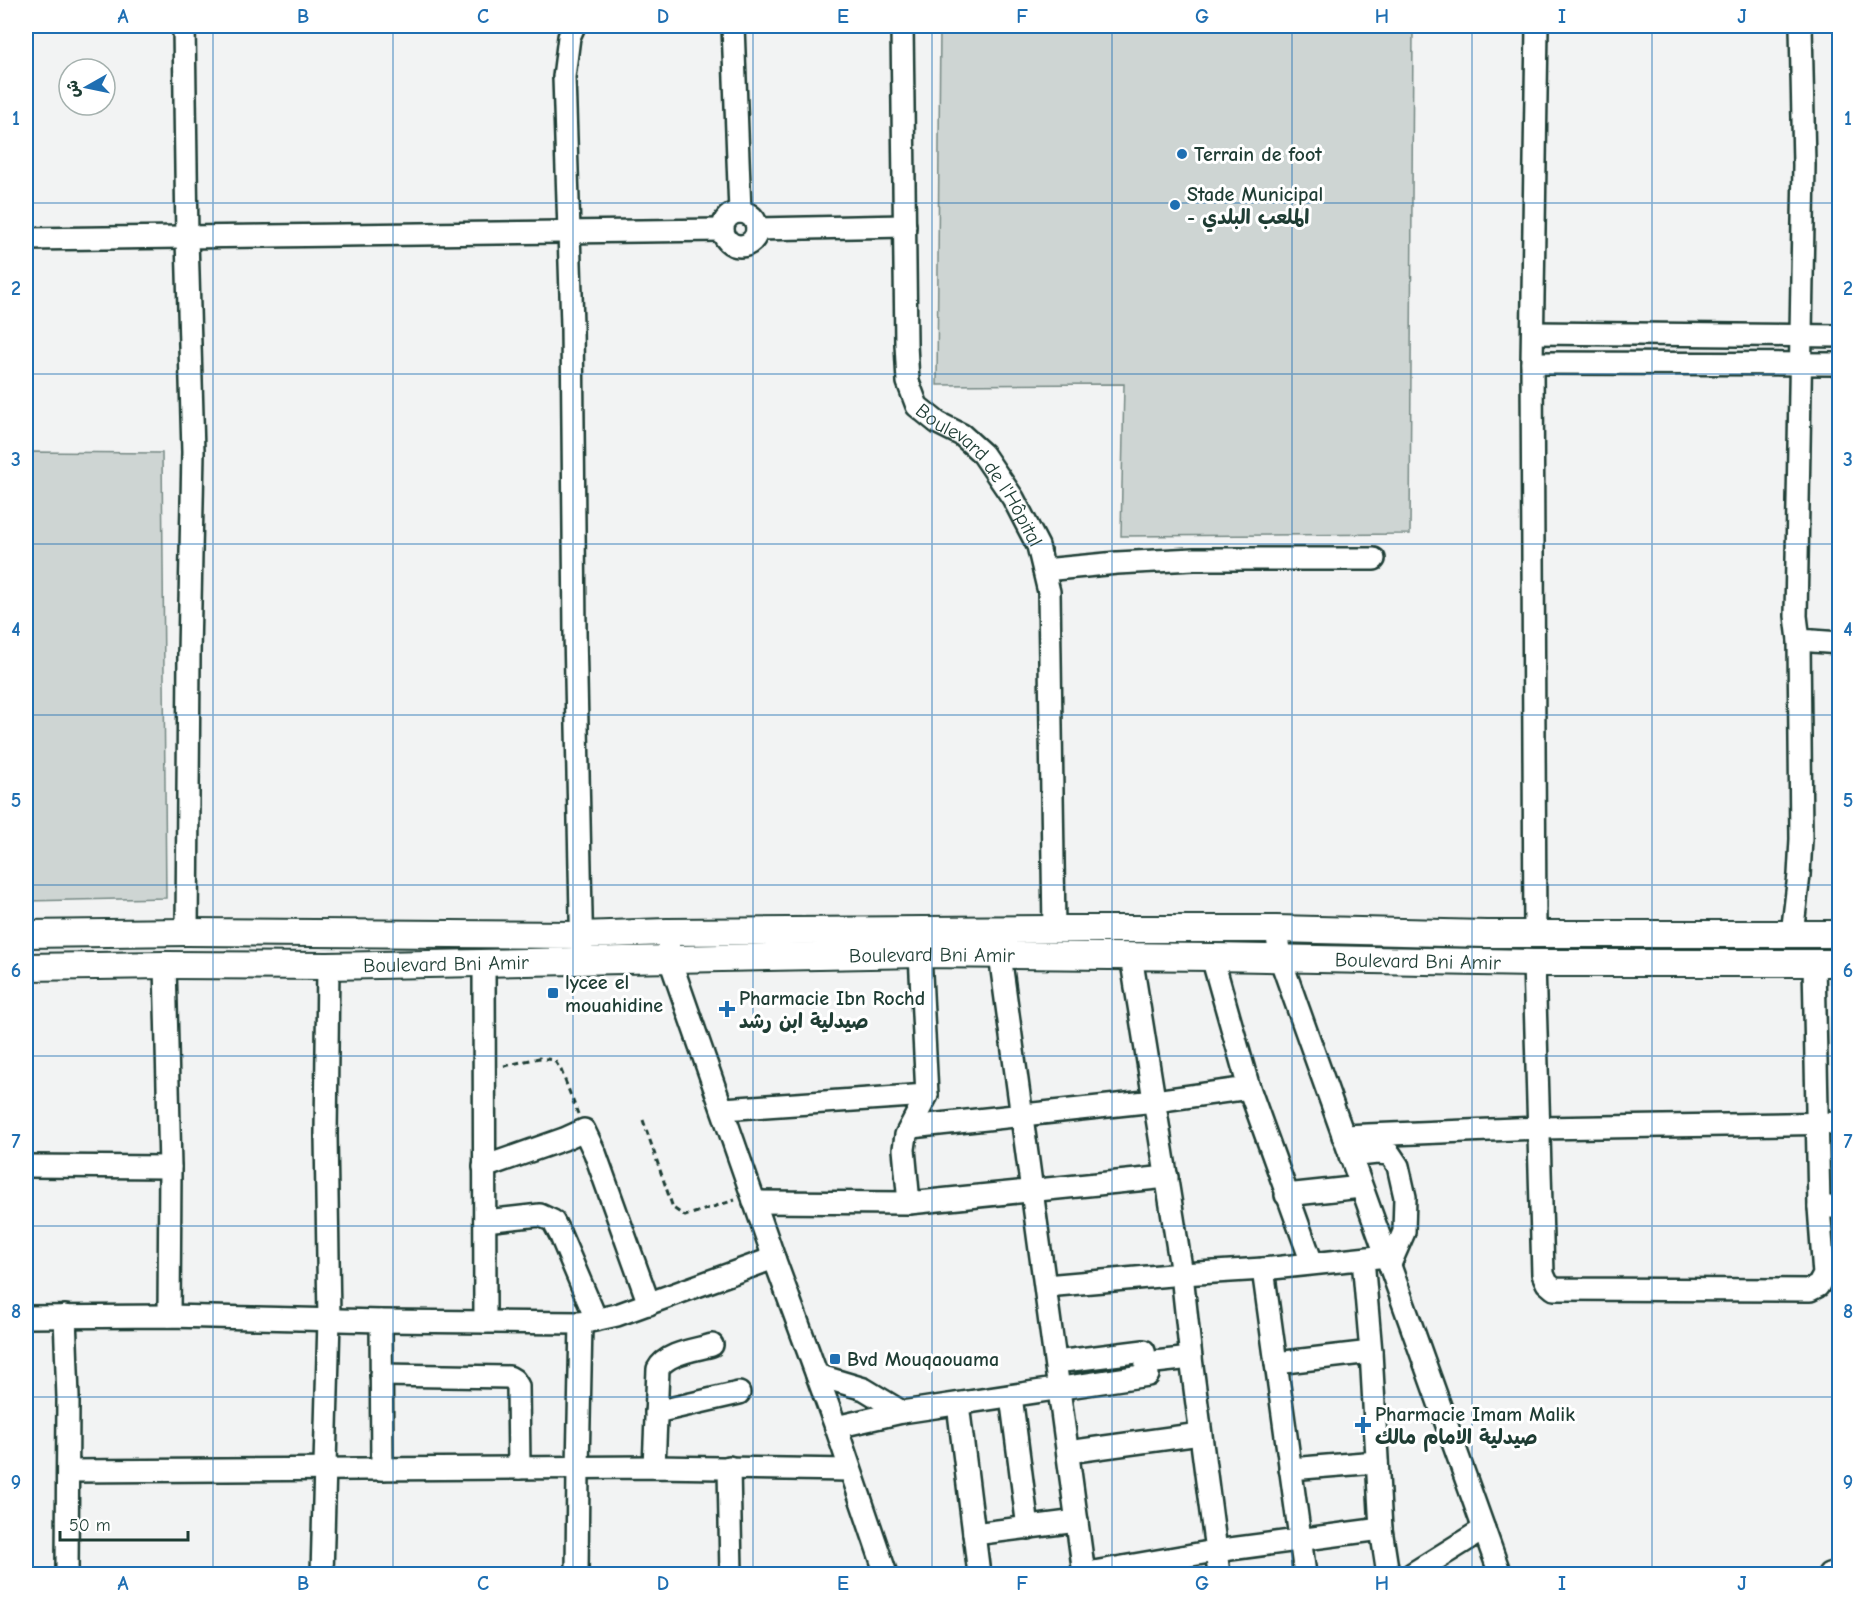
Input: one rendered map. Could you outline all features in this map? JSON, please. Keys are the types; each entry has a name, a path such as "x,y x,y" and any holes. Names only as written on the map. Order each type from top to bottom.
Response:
{"main road":[{"name":"Boulevard Bni Amir","path":"26,934 187,932 581,935 668,932 1054,929 1276,929 1535,934 1839,934"},
{"name":"Boulevard Bni Amir","path":"26,967 484,964 920,954 1534,963 1827,963"}],"street":[{"path":"184,26 193,452 187,932"},
{"path":"574,26 569,37 564,77 572,325 575,632 582,962"},
{"path":"733,26 740,212"},
{"name":"Boulevard de l'Hôpital","path":"902,26 908,382 917,406 938,423 962,435 983,454 1013,498 1038,546 1049,592 1054,929"},
{"path":"1535,934 1532,363 1538,26"},
{"path":"1792,934 1801,839 1799,640 1796,616 1804,165 1801,26"},
{"path":"740,212 752,217 757,229 752,242 740,247 728,242 722,230 728,217 740,212"},
{"path":"757,229 904,226"},
{"path":"26,239 722,230"},
{"path":"1533,333 1839,336"},
{"path":"1684,362 1686,335"},
{"path":"1532,363 1839,364"},
{"path":"1044,570 1194,559 1374,559"},
{"path":"1799,640 1839,643"},
{"path":"1276,929 1280,958 1500,1575"},
{"path":"668,932 670,960 774,1258 836,1427 886,1575"},
{"path":"909,1203 904,1149 906,1135 927,1095 920,954"},
{"path":"1000,955 1084,1574 1215,1551 1381,1529"},
{"path":"1131,956 1182,1274 1219,1575"},
{"path":"1212,957 1249,1088 1312,1263"},
{"path":"1534,963 1543,1274 1546,1283 1554,1289 1810,1290 1818,1286 1824,1275 1829,1207 1817,1123 1827,963"},
{"path":"484,964 485,1322"},
{"path":"165,965 170,1167 169,1316"},
{"path":"322,1575 329,1319 328,966"},
{"path":"911,1127 1155,1101 1249,1088"},
{"path":"723,1110 927,1095"},
{"path":"1343,1136 1540,1128 1839,1123"},
{"path":"484,1167 584,1130 596,1153 649,1304"},
{"path":"1350,1156 1390,1154 1398,1166 1405,1197 1404,1232 1388,1260"},
{"path":"26,1166 170,1167"},
{"path":"753,1198 909,1203 1167,1177"},
{"path":"1286,1195 1361,1187"},
{"path":"485,1221 540,1215 553,1221 560,1234 589,1321 578,1467 577,1575"},
{"path":"26,1317 169,1316 381,1321 589,1321 649,1304 774,1258"},
{"path":"1046,1286 1363,1259 1388,1260"},
{"path":"1363,1259 1381,1529 1388,1575"},
{"path":"1263,1269 1305,1575"},
{"path":"65,1316 69,1472 67,1575"},
{"path":"381,1321 382,1469"},
{"path":"654,1467 658,1369 662,1361 712,1345"},
{"path":"836,1427 902,1412 1148,1375 1143,1351 1056,1362"},
{"path":"1276,1362 1371,1352"},
{"path":"1146,1363 1191,1358"},
{"path":"381,1375 509,1377 514,1380 518,1386 519,1468"},
{"path":"817,1375 864,1389 902,1412"},
{"path":"656,1412 738,1393"},
{"path":"1011,1396 1028,1528"},
{"path":"958,1404 979,1575"},
{"path":"1068,1452 1200,1434"},
{"path":"1290,1469 1377,1462"},
{"path":"69,1472 578,1467 850,1470"},
{"path":"729,1467 731,1575"},
{"path":"974,1534 1077,1521"},
{"path":"1412,1575 1484,1528"},
{"path":"1830,1575 1839,1571"}],"path":[{"path":"484,1070 539,1058 554,1060 561,1070 584,1130"},
{"path":"643,1120 673,1208 685,1216 753,1198"}],"shaded area":[{"name":"Stade Municipal - الملعب البلدي","path":"940,26 1413,26 1410,534 1121,536 1124,384 937,385"},
{"path":"26,452 162,453 166,898 26,901"}],"place":[{"name":"Terrain de foot","path":"1182,154"},
{"name":"Stade Municipal - الملعب البلدي","path":"1175,205"},
{"name":"lycee el mouahidine","path":"553,993"},
{"name":"Pharmacie Ibn Rochd صيدلية ابن رشد","path":"727,1009"},
{"name":"Bvd Mouqaouama","path":"835,1359"},
{"name":"Pharmacie Imam Malik صيدلية الامام مالك","path":"1363,1425"}]}
